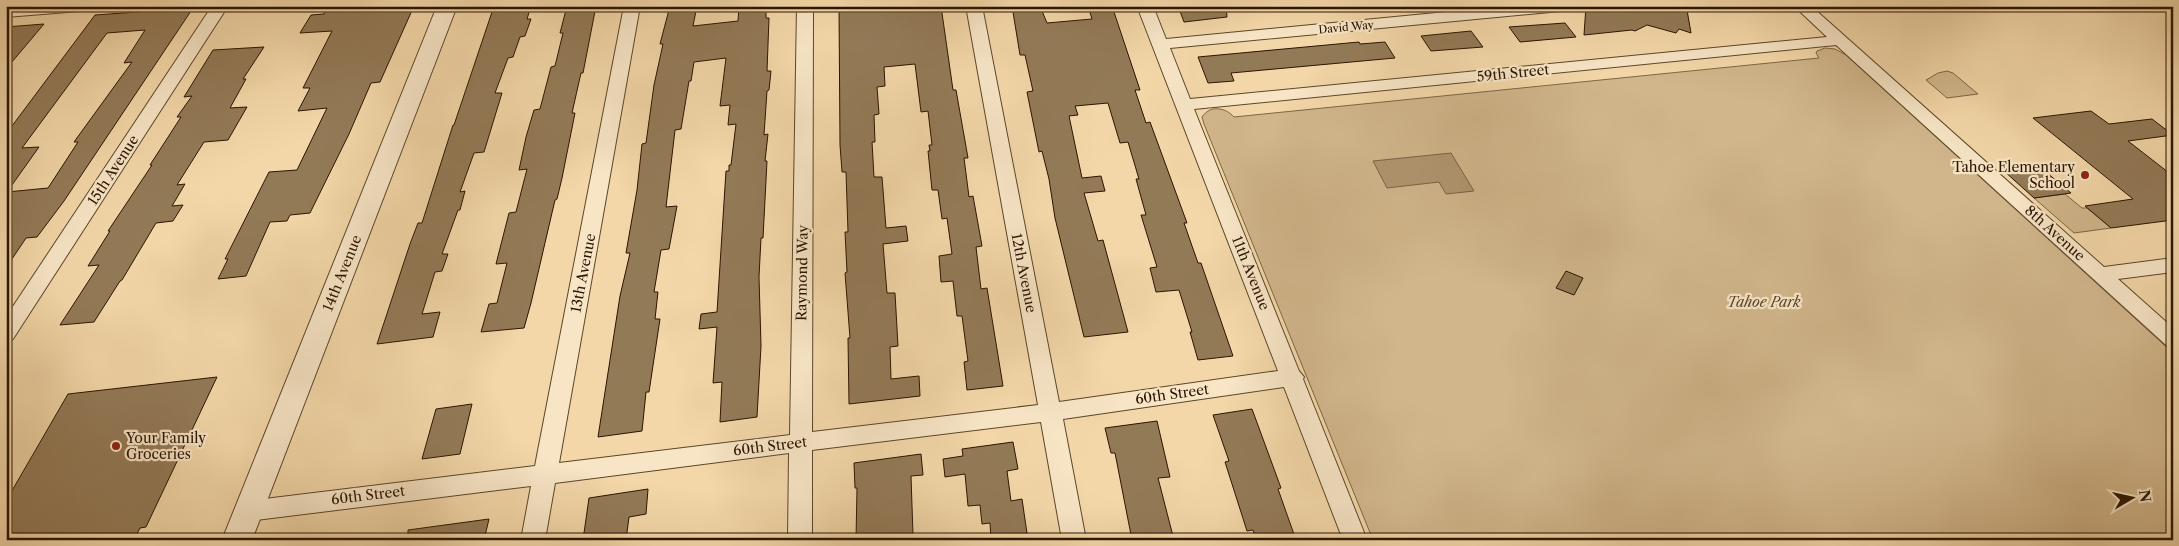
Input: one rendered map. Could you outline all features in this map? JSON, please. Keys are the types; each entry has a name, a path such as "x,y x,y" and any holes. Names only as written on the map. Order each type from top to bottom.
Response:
{"street":[{"path":"6,12 80,6"},
{"name":"15th Avenue","path":"6,334 220,6"},
{"name":"14th Avenue","path":"237,540 447,6"},
{"name":"13th Avenue","path":"533,540 632,6"},
{"name":"Raymond Way","path":"800,540 805,6"},
{"name":"12th Avenue","path":"974,6 1074,540"},
{"name":"11th Avenue","path":"1145,6 1355,540"},
{"name":"David Way","path":"1160,44 1561,6"},
{"name":"8th Avenue","path":"1802,6 2173,340"},
{"name":"59th Street","path":"1185,105 1841,40"},
{"path":"2100,274 2173,264"},
{"name":"60th Street","path":"248,511 1050,412 1292,377"}],"green space":[{"name":"Tahoe Park","path":"1825,48 1835,49 1846,55 2173,353 2173,540 1373,540 1204,124 1202,117 1205,113 1213,109 1222,109 1234,117 1819,58 1816,53 1817,51"},
{"path":"1947,71 1953,73 1978,94 1947,98 1926,80 1938,73"},
{"path":"2065,194 2082,208 2087,208 2111,228 2074,233 2034,198"}],"shaded area":[{"path":"1451,153 1474,191 1446,194 1439,182 1387,188 1373,161"}],"building":[{"path":"328,6 414,6 380,82 371,83 349,134 310,213 290,215 287,221 270,222 246,276 218,279 228,259 225,259 269,172 297,170 327,108 298,111 310,88 303,88 332,31 300,33 311,15 324,14"},
{"path":"494,6 531,6 527,19 531,19 525,36 520,37 513,57 508,58 495,93 502,93 484,152 474,153 460,192 465,191 460,210 458,210 442,254 448,254 442,271 435,272 422,314 440,312 433,337 377,344 410,244 418,223 422,223"},
{"path":"567,6 596,6 583,73 581,73 572,113 575,113 562,178 531,303 524,328 481,332 489,304 497,303 507,263 496,264 509,213 516,212 527,169 519,170 526,137 534,110 540,109 551,67 555,66 563,33 560,33"},
{"path":"670,6 697,6 693,26 738,21 739,6 766,6 766,18 769,18 767,71 771,71 769,90 767,91 764,135 768,134 765,161 767,161 763,238 761,238 759,277 761,346 757,417 720,422 722,382 713,383 717,327 699,329 701,314 717,312 726,171 729,171 729,165 731,165 736,124 728,125 730,105 720,106 726,58 694,62 681,129 675,130 666,207 677,206 669,249 661,250 654,292 658,292 655,319 660,319 649,392 646,392 642,431 598,437 620,296 630,253 626,253 637,190 642,144 646,143 654,85 663,44 660,44"},
{"path":"839,6 941,6 953,90 956,90 968,158 964,158 969,197 973,196 982,246 976,247 981,289 987,288 1003,386 967,390 964,362 968,361 962,316 957,316 953,281 941,282 939,256 952,254 947,218 942,219 938,190 932,190 928,151 930,151 929,145 932,145 928,111 921,112 915,64 884,67 885,86 877,87 879,114 874,115 875,142 872,142 874,177 882,177 886,228 906,226 908,241 883,244 887,293 895,293 898,346 890,347 891,379 919,376 920,396 849,404 848,338 850,338 845,273 847,272 845,232 848,232 846,172 842,172 840,145"},
{"path":"1012,6 1040,6 1047,23 1092,19 1088,6 1112,6 1140,90 1135,90 1146,123 1150,122 1187,223 1184,223 1198,263 1201,263 1233,356 1198,360 1190,332 1192,332 1179,290 1156,292 1150,268 1157,267 1141,215 1146,215 1136,179 1139,179 1128,142 1120,143 1108,103 1075,106 1078,115 1069,116 1082,178 1101,176 1105,191 1084,193 1098,241 1103,240 1128,332 1084,337 1055,218 1049,179 1042,151 1039,152 1027,92 1033,91 1025,55 1020,55"},
{"path":"1178,6 1226,6 1227,17 1184,22"},
{"path":"1586,6 1672,6 1672,8 1687,10 1691,33 1679,29 1676,33 1647,25 1635,31 1584,35"},
{"path":"193,8 64,201 37,237 26,238 6,268 6,134 95,15","holes":["145,30 124,63 132,62 74,142 78,142 48,188 7,192 39,147 22,148 107,33"]},
{"path":"1565,23 1576,37 1520,42 1509,27"},
{"path":"44,24 6,69 6,27"},
{"path":"1471,31 1483,47 1431,51 1421,36"},
{"path":"1359,42 1360,44 1385,42 1395,58 1231,73 1234,81 1208,83 1198,57"},
{"path":"264,47 243,79 246,79 230,108 247,107 228,140 204,142 177,185 185,184 172,206 183,205 173,221 156,223 94,322 60,325 99,265 88,266 110,231 108,231 181,117 177,117 192,96 184,97 213,50"},
{"path":"2091,111 2109,124 2152,119 2173,135 2128,141 2173,176 2173,220 2111,228 2085,206 2133,199 2033,118"},
{"path":"2040,167 2071,193 2034,198 2004,171"},
{"path":"1566,271 1583,278 1574,295 1556,288"},
{"path":"217,377 146,527 140,528 134,540 6,540 6,501 68,394"},
{"path":"472,404 460,454 422,459 436,409"},
{"path":"1252,409 1281,488 1278,489 1296,540 1256,540 1253,530 1247,531 1225,462 1229,461 1213,415"},
{"path":"1157,421 1170,477 1158,478 1174,540 1132,540 1115,453 1111,453 1105,428"},
{"path":"1013,442 1018,469 1007,471 1011,501 1022,499 1028,540 991,540 990,523 982,524 980,505 968,506 965,474 945,477 943,459 963,456 962,449"},
{"path":"921,454 923,475 911,476 913,535 856,540 857,488 855,488 854,463"},
{"path":"648,489 646,514 629,517 626,540 583,540 589,498"},
{"path":"489,519 484,540 408,540 408,530"}],"place":[{"name":"Tahoe Elementary School","path":"2085,175"},
{"name":"Your Family Groceries","path":"116,446"}]}
